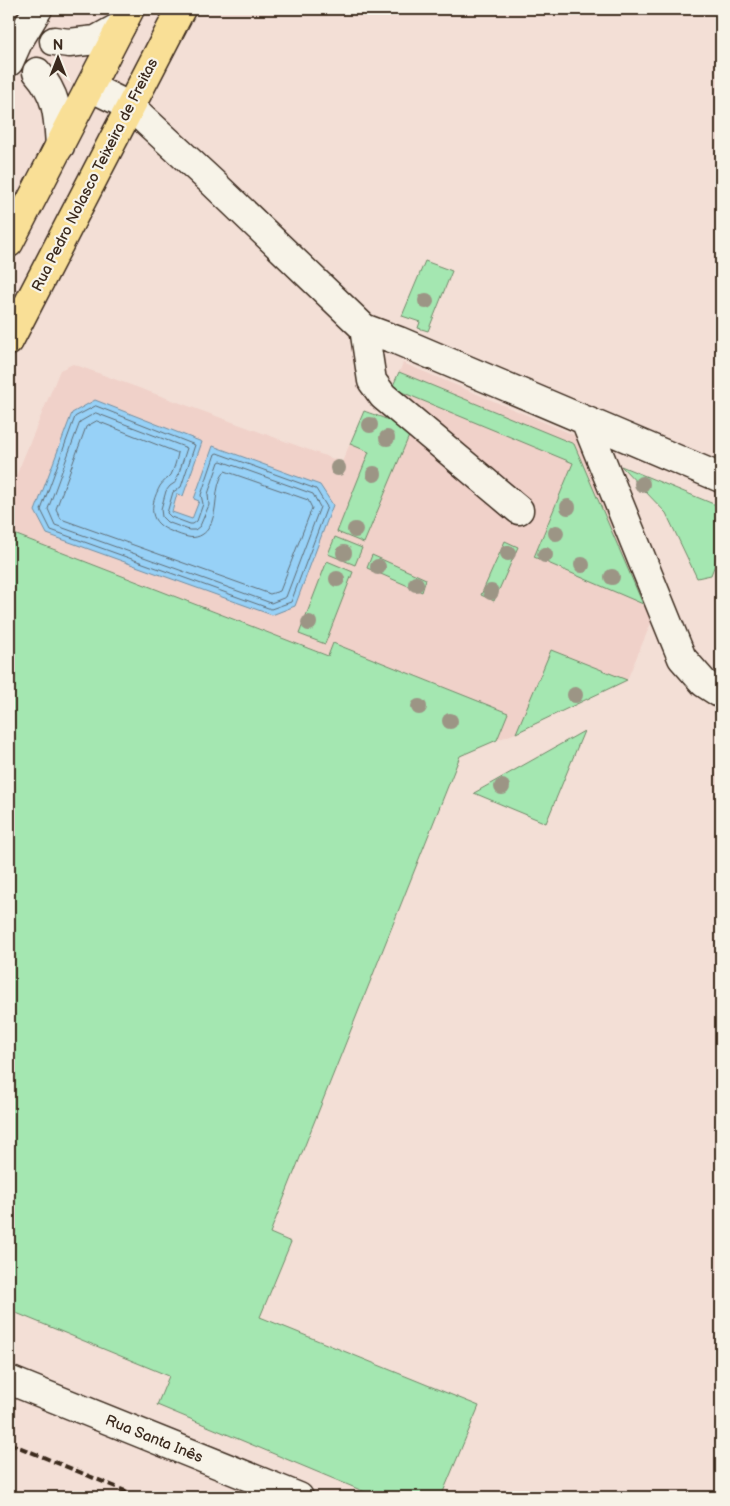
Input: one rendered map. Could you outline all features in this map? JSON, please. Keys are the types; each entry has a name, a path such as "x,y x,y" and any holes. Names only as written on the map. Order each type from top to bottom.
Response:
{"main road":[{"name":"Rua Pedro Nolasco Teixeira de Freitas","path":"9,341 181,9"},
{"path":"9,243 126,18"}],"street":[{"path":"38,9 25,49 46,83 58,111 60,146"},
{"path":"25,49 96,40 126,18"},
{"path":"90,87 131,107 364,328 721,478"},
{"path":"364,328 372,381 383,396 520,510"},
{"path":"584,420 682,658 704,683 721,694"},
{"name":"Rua Santa Inês","path":"9,1380 298,1497"}],"shaded area":[{"path":"403,363 581,438 656,611 627,680 516,733 497,740 507,713 333,643 329,656 9,532 9,493 60,370 73,364 342,462 364,411 380,417"}],"green space":[{"path":"425,261 452,271 428,331 418,328 420,322 402,316"},
{"path":"399,372 574,444 643,604 534,557 573,463 392,388"},
{"path":"364,411 402,427 409,436 364,543 337,532 369,452 350,444"},
{"path":"621,466 721,507 721,549 711,575 697,578 666,513"},
{"path":"9,532 328,656 333,643 508,713 497,740 460,756 270,1233 291,1242 260,1317 479,1406 441,1497 377,1497 157,1405 169,1376 9,1310"},
{"path":"335,537 362,548 355,565 328,554"},
{"path":"505,541 518,547 494,601 481,595"},
{"path":"372,555 426,579 422,592 367,568"},
{"path":"327,561 353,572 325,644 299,634"},
{"path":"551,650 627,680 516,733"},
{"path":"584,731 546,823 474,793"}],"water":[{"path":"95,400 202,442 183,496 177,494 172,512 192,519 199,501 194,499 213,446 320,485 333,505 295,606 272,615 47,534 35,511 72,413"}],"railway":[{"path":"9,1443 140,1497"}]}
